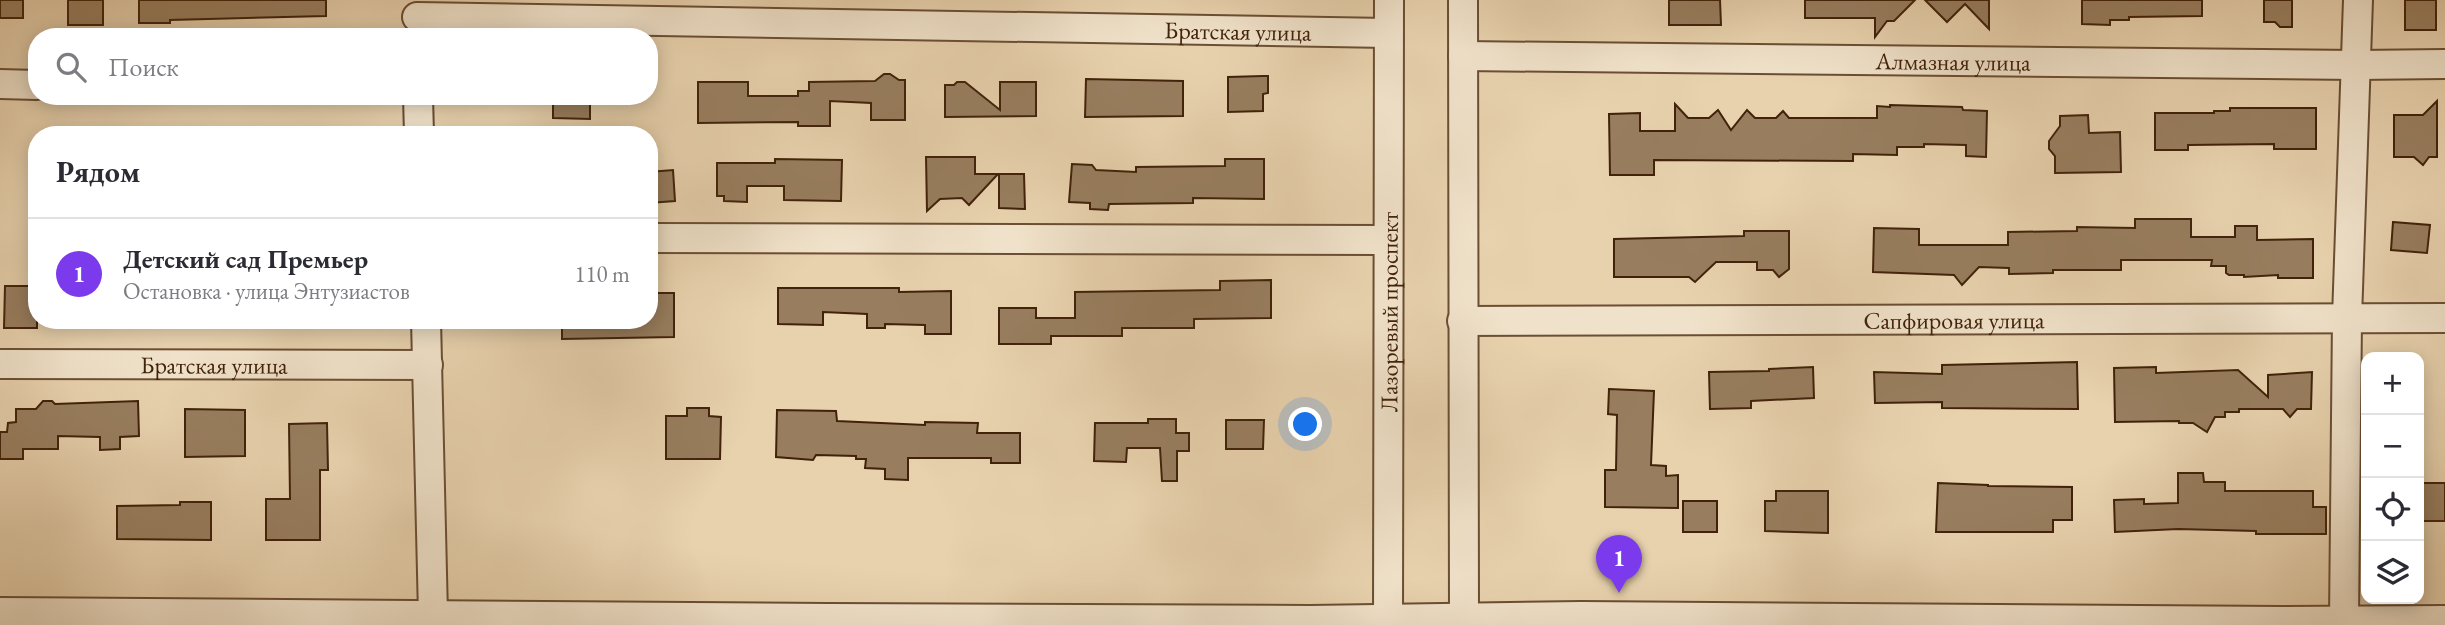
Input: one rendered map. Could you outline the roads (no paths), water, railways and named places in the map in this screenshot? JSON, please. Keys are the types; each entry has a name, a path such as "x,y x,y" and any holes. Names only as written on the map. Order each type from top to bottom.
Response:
{"street":[{"name":"Лазоревый проспект","path":"1376,622 1388,240 1388,0"},
{"path":"1463,0 1464,617"},
{"path":"2344,620 2347,318 2358,0"},
{"name":"Братская улица","path":"417,18 1388,33"},
{"name":"Алмазная улица","path":"1462,56 2445,64"},
{"path":"0,84 28,85"},
{"path":"418,105 419,126"},
{"path":"658,238 1388,240"},
{"name":"Сапфировая улица","path":"1462,321 2445,318"},
{"path":"426,329 433,615"},
{"name":"Братская улица","path":"0,364 428,365"},
{"path":"0,612 433,615 826,622 1376,622 1464,617 1581,621 2281,623 2445,620"}],"place":[{"name":"Детский сад Премьер","path":"1619,593"}]}
